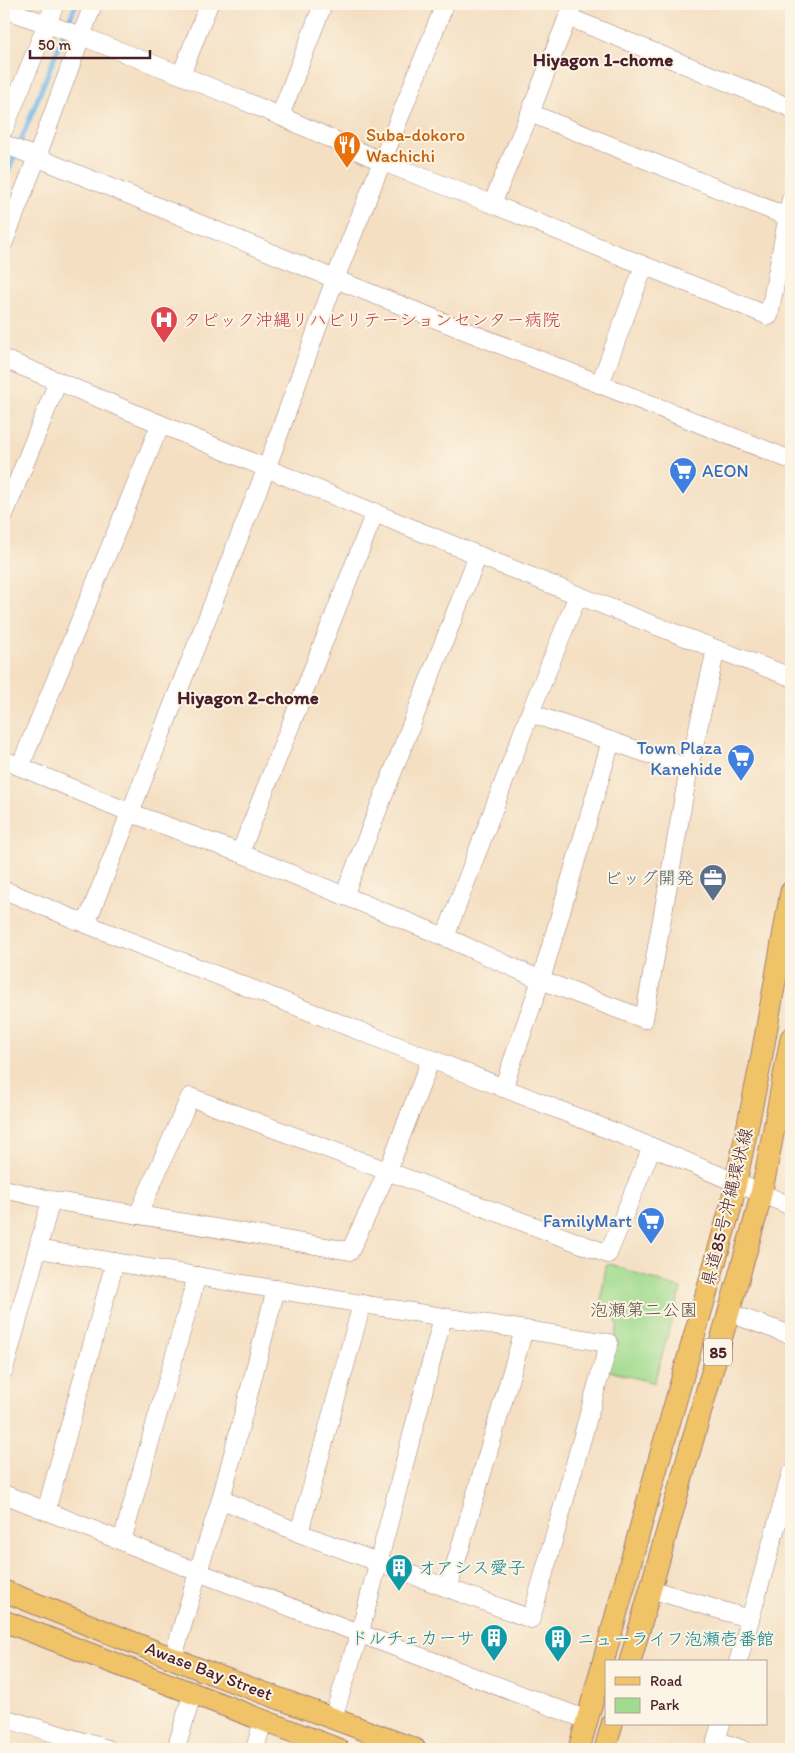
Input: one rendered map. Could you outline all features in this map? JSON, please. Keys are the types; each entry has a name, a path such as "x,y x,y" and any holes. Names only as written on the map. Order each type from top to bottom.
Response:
{"main road":[{"name":"県道85号沖縄環状線","path":"579,1749 737,1183 791,892"},
{"name":"県道85号沖縄環状線","path":"631,1660 762,1194 791,1038"},
{"name":"Awase Bay Street","path":"4,1591 202,1670 416,1749"},
{"name":"Awase Bay Street","path":"4,1621 334,1749"},
{"path":"605,1749 611,1726"}],"street":[{"path":"55,4 4,139 32,155 335,280 791,460"},
{"path":"4,242 32,155 78,35 93,4"},
{"path":"181,75 209,4"},
{"path":"280,116 322,4"},
{"path":"86,924 267,467 335,280 445,4"},
{"path":"4,9 181,75 280,116 383,162 769,316 791,199"},
{"path":"492,204 571,11 791,108"},
{"path":"530,113 788,217"},
{"path":"600,384 644,266"},
{"path":"4,359 478,555 791,677"},
{"path":"4,515 58,382"},
{"path":"160,425 12,763 131,813 240,853 445,937 540,980 644,1019 689,768 716,649"},
{"path":"240,853 375,512"},
{"path":"344,896 478,555"},
{"path":"445,937 530,713 578,595"},
{"path":"530,713 689,768"},
{"path":"503,1088 540,980 611,741"},
{"path":"4,890 652,1147 791,1206"},
{"path":"4,1189 51,1200 350,1251 388,1170 431,1059"},
{"path":"138,1215 190,1097 608,1254 652,1147"},
{"path":"4,1370 51,1200"},
{"path":"38,1249 362,1304 609,1343 531,1619 299,1533 221,1499"},
{"path":"46,1510 115,1262"},
{"path":"122,1541 197,1276"},
{"path":"174,1658 221,1499 276,1289"},
{"path":"299,1533 362,1304"},
{"path":"728,1313 791,1336"},
{"path":"334,1718 360,1632 443,1317"},
{"path":"448,1589 524,1330"},
{"path":"739,1660 791,1474"},
{"path":"4,1494 198,1572 360,1632 587,1720"},
{"path":"650,1590 750,1619"},
{"path":"176,1749 192,1694"},
{"path":"4,1718 108,1749"},
{"path":"255,1749 263,1720"},
{"path":"720,1726 716,1740 741,1749"}],"green space":[{"name":"泡瀬第二公園","path":"610,1264 681,1289 654,1383 606,1370 618,1325 601,1299 606,1266"}],"waterway":[{"path":"4,182 76,4"}],"place":[{"name":"Suba-dokoro Wachichi","path":"347,169"},
{"name":"タピック沖縄リハビリテーションセンター病院","path":"164,344"},
{"name":"AEON","path":"683,495"},
{"name":"Town Plaza Kanehide","path":"741,782"},
{"name":"ビッグ開発","path":"713,902"},
{"name":"FamilyMart","path":"651,1245"},
{"name":"オアシス愛子","path":"399,1592"},
{"name":"ドルチェカーサ","path":"494,1662"},
{"name":"ニューライフ泡瀬壱番館","path":"558,1663"}],"district":[{"name":"Hiyagon 1-chome","path":"603,59"},
{"name":"Hiyagon 2-chome","path":"248,697"}]}
